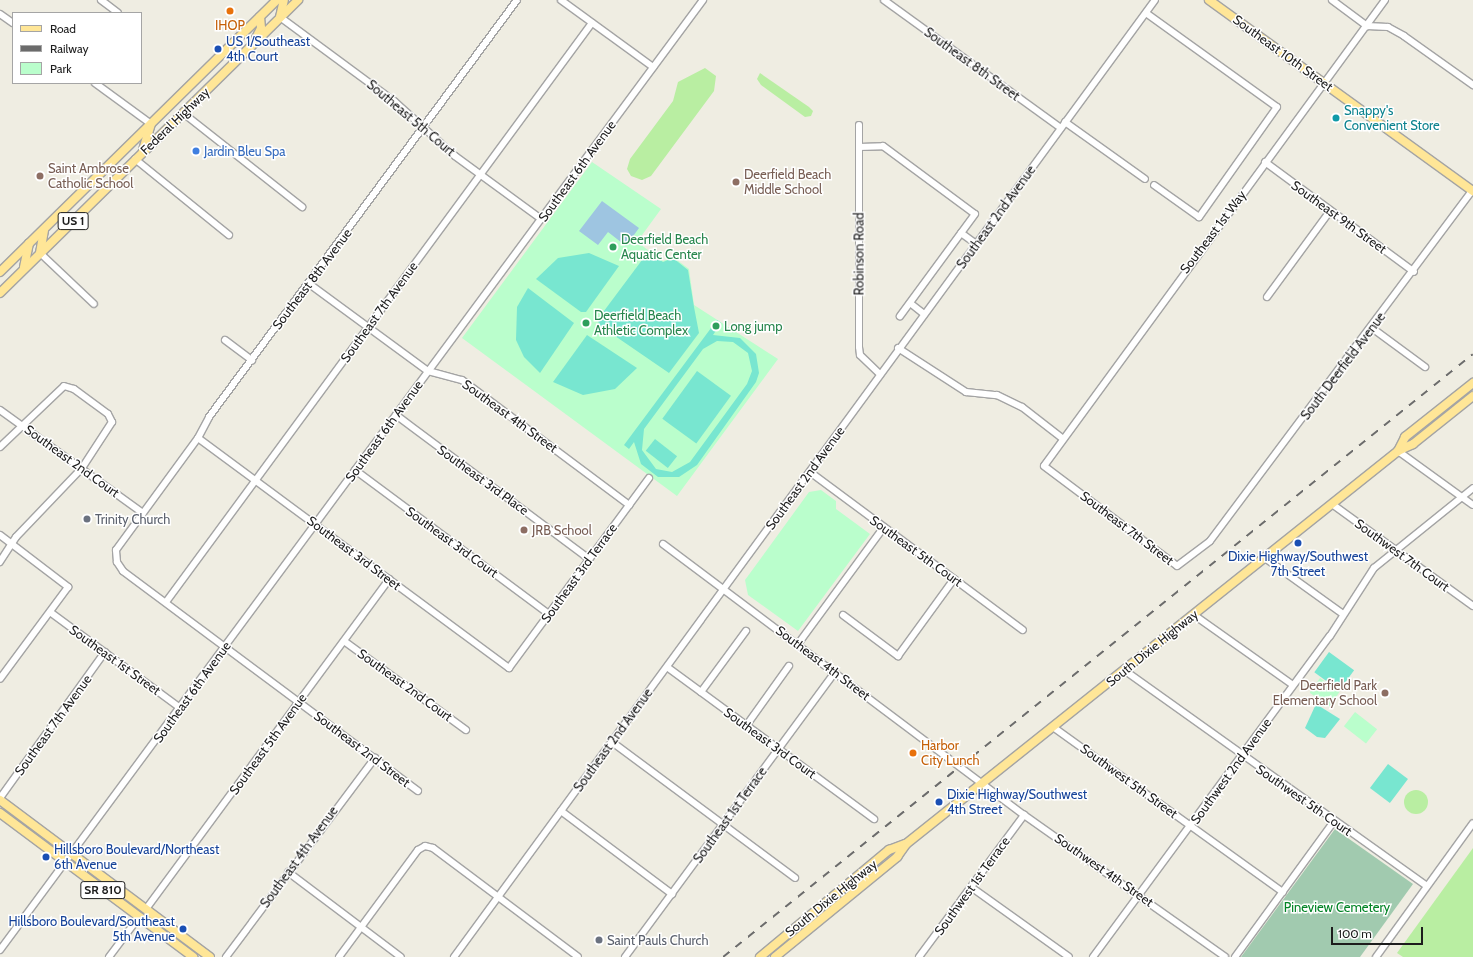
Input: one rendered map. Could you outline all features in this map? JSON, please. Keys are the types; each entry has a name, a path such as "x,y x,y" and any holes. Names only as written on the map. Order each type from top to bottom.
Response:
{"main road":[{"name":"Federal Highway","path":"0,272 277,0"},
{"path":"280,17 284,0"},
{"name":"Federal Highway","path":"0,293 298,0"},
{"name":"Southeast 10th Street","path":"1210,0 1473,190"},
{"path":"253,44 261,28 260,17"},
{"path":"165,131 164,120 170,106"},
{"path":"142,153 151,124"},
{"path":"40,254 44,229"},
{"path":"22,271 29,244"},
{"name":"South Dixie Highway","path":"1398,451 1405,437 1473,383"},
{"name":"South Dixie Highway","path":"775,957 897,857 906,844 1264,558 1398,451 1413,444 1471,401"},
{"name":"SR 810","path":"0,799 210,957"},
{"name":"SR 810","path":"0,813 193,957"},
{"name":"South Dixie Highway","path":"760,957 889,850 906,844"}],"street":[{"path":"101,0 117,12"},
{"name":"Southeast 8th Avenue","path":"117,562 116,550 308,283 517,0"},
{"path":"561,0 653,67"},
{"name":"Southeast 6th Avenue","path":"0,950 316,525 355,470 703,0"},
{"name":"Southeast 8th Street","path":"884,0 1061,128"},
{"name":"Southeast 2nd Avenue","path":"454,957 724,590 898,348 1155,0"},
{"path":"1332,0 1367,26 1388,27 1404,36 1473,85"},
{"name":"Southeast 1st Way","path":"1044,466 1062,438 1385,0"},
{"path":"1146,13 1278,107 1199,217 1154,185"},
{"path":"0,14 12,23"},
{"name":"Southeast 5th Court","path":"280,17 394,101 422,129 480,175 541,219"},
{"name":"Southeast 7th Avenue","path":"166,602 592,23"},
{"path":"96,84 151,124"},
{"path":"183,113 302,207"},
{"path":"1065,122 1145,179"},
{"name":"Robinson Road","path":"859,125 859,347 860,355 880,374"},
{"path":"859,147 883,146 976,214 900,316"},
{"path":"135,159 229,235"},
{"name":"Southeast 9th Street","path":"1265,162 1414,272"},
{"name":"South Deerfield Avenue","path":"1210,541 1414,272 1473,190"},
{"path":"1267,296 1330,211"},
{"path":"961,233 976,244"},
{"path":"40,254 94,304"},
{"name":"Southeast 4th Street","path":"308,283 428,371 462,380 630,505"},
{"path":"910,303 924,314"},
{"path":"1372,328 1425,367"},
{"path":"225,340 252,360"},
{"path":"898,348 966,392 997,395 1022,407 1062,438"},
{"path":"0,447 64,386 74,389 108,414 112,422 82,468 13,545 0,562"},
{"name":"Southeast 2nd Court","path":"0,410 143,513"},
{"name":"Southeast 3rd Place","path":"396,415 589,558"},
{"name":"Southeast 3rd Street","path":"198,438 509,668"},
{"path":"1398,451 1473,505"},
{"name":"Southeast 7th Street","path":"1044,466 1177,566 1210,541"},
{"name":"Southeast 3rd Court","path":"355,470 549,614"},
{"name":"Southeast 5th Court","path":"810,472 1023,630"},
{"name":"Southeast 3rd Terrace","path":"509,668 649,478"},
{"name":"Southwest 2nd Avenue","path":"1093,957 1242,756 1374,568 1394,550 1473,488"},
{"name":"Southwest 7th Court","path":"1332,504 1473,606"},
{"path":"798,644 884,527"},
{"path":"0,535 68,587 0,679"},
{"name":"Southeast 4th Street","path":"663,544 984,782"},
{"path":"1264,558 1343,614"},
{"name":"Southeast 2nd Street","path":"117,562 123,571 418,791"},
{"name":"Southeast 5th Avenue","path":"146,909 389,579"},
{"path":"843,615 898,656 954,579"},
{"name":"Southeast 1st Street","path":"50,612 180,708"},
{"path":"1194,615 1293,685"},
{"path":"701,692 746,631"},
{"name":"Southeast 2nd Court","path":"344,641 466,730"},
{"name":"Southeast 7th Avenue","path":"0,799 106,652"},
{"path":"746,726 789,666"},
{"name":"Southeast 3rd Court","path":"667,667 874,819"},
{"name":"Southwest 5th Court","path":"1124,670 1242,756 1427,886"},
{"name":"Southeast 1st Terrace","path":"625,957 835,672"},
{"name":"Southwest 5th Street","path":"1053,727 1283,892"},
{"path":"612,742 794,878"},
{"name":"Southeast 4th Avenue","path":"226,957 288,872 375,758"},
{"name":"Southwest 4th Street","path":"984,782 1024,815 1140,894 1225,957"},
{"path":"561,811 672,894"},
{"name":"Southwest 1st Terrace","path":"919,957 1024,815"},
{"path":"1235,957 1334,821"},
{"path":"1376,957 1473,823"},
{"path":"340,957 418,850 425,846 498,897 578,957"},
{"path":"288,872 401,957"},
{"path":"971,887 1069,957"},
{"path":"109,957 139,917"}],"green space":[{"path":"705,68 716,76 714,91 651,176 642,180 631,176 627,169 630,159 673,101 678,82"},
{"path":"760,73 809,107 813,111 811,116 805,117 761,85 757,79"},
{"path":"592,162 661,209 637,242 663,261 673,257 689,269 694,305 778,359 677,496 462,338"},
{"path":"821,490 836,501 836,509 870,534 798,631 748,595 745,580 809,492"},
{"path":"1320,678 1340,692 1329,707 1310,693"},
{"path":"1355,712 1377,729 1366,743 1344,726"},
{"path":"1416,790 1424,794 1428,802 1424,810 1416,814 1408,810 1404,802 1408,794"},
{"name":"Pineview Cemetery","path":"1335,829 1413,884 1360,957 1241,957"},
{"path":"1473,848 1473,957 1403,957 1397,953"}],"shaded area":[{"path":"602,201 639,228 626,246 608,232 598,245 579,231"},
{"path":"648,252 663,262 673,258 688,270 699,333 669,373 599,325 598,319"},
{"path":"589,253 619,266 586,312 581,312 536,279 558,258"},
{"path":"528,288 574,323 540,373 524,357 516,340 517,307"},
{"path":"717,320 721,323 713,335 740,338 756,354 759,373 756,382 697,465 679,477 658,477 641,464 634,442 629,449 624,445","holes":["717,341 733,342 748,353 752,371 747,384 690,462 672,472 656,469 642,450 644,429 703,349"]},
{"path":"587,335 637,368 615,389 583,395 553,382"},
{"path":"697,371 731,396 696,443 662,419"},
{"path":"655,439 677,456 668,468 646,451"},
{"path":"1329,652 1354,670 1339,690 1314,672"},
{"path":"1316,704 1340,719 1325,738 1317,737 1305,728"},
{"path":"1388,764 1408,779 1390,803 1370,788"}],"railway":[{"path":"723,957 1473,354"}],"place":[{"name":"IHOP","path":"230,11"},
{"name":"US 1/Southeast 4th Court","path":"218,49"},
{"name":"Snappy's Convenient Store","path":"1336,118"},
{"name":"Jardin Bleu Spa","path":"196,151"},
{"name":"Saint Ambrose Catholic School","path":"40,176"},
{"name":"Deerfield Beach Middle School","path":"736,182"},
{"name":"Deerfield Beach Aquatic Center","path":"613,247"},
{"name":"Deerfield Beach Athletic Complex","path":"586,323"},
{"name":"Long jump","path":"716,326"},
{"name":"Trinity Church","path":"87,519"},
{"name":"JRB School","path":"524,530"},
{"name":"Dixie Highway/Southwest 7th Street","path":"1298,543"},
{"name":"Deerfield Park Elementary School","path":"1385,693"},
{"name":"Harbor City Lunch","path":"913,753"},
{"name":"Dixie Highway/Southwest 4th Street","path":"939,802"},
{"name":"Hillsboro Boulevard/Northeast 6th Avenue","path":"46,857"},
{"name":"Hillsboro Boulevard/Southeast 5th Avenue","path":"183,929"},
{"name":"Saint Pauls Church","path":"599,940"}]}
